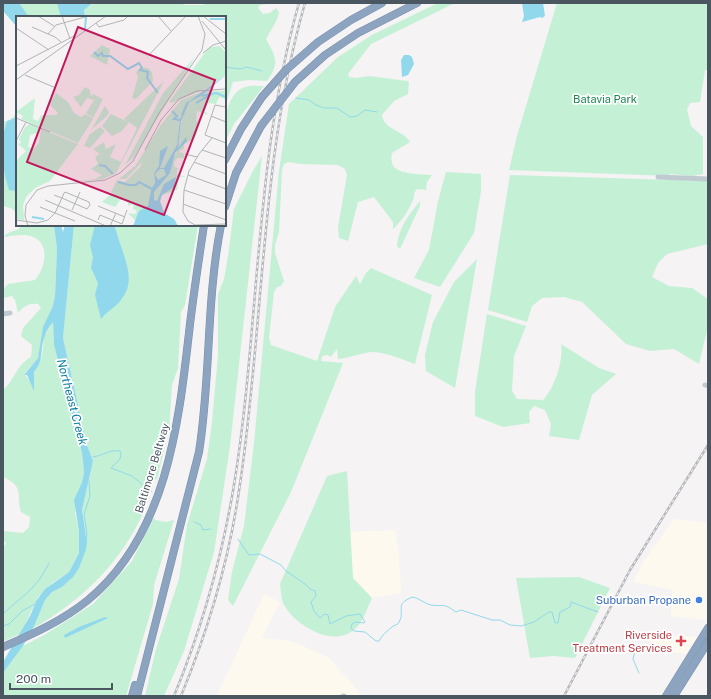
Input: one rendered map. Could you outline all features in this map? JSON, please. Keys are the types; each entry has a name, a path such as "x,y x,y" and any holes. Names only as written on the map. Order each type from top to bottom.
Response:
{"highway":[{"path":"226,158 241,129 262,97 286,70 318,42 351,20 382,3"},
{"path":"226,204 236,173 261,126 295,82 325,55 358,33 417,3"},
{"name":"Baltimore Beltway","path":"3,647 36,632 71,613 105,584 132,551 152,510 170,452 179,412 204,226"},
{"path":"132,696 193,483 203,432 214,280 221,226"},
{"path":"137,696 173,554"},
{"path":"666,696 708,628"},
{"path":"674,696 708,642"}],"street":[{"path":"658,177 708,179"},
{"path":"3,314 10,313"}],"shaded area":[{"path":"674,519 708,523 707,620 671,616 672,590 633,582 644,561"},
{"path":"395,530 399,553 401,593 372,598 353,578 350,532"},
{"path":"264,594 280,602 262,638 291,641 328,657 363,696 217,696"},
{"path":"651,634 697,637 686,654 651,649"}],"green space":[{"path":"7,3 62,3 68,16 16,16"},
{"path":"94,3 183,3 184,5 204,5 204,3 276,3 260,5 258,8 263,14 270,13 276,8 279,12 276,23 266,39 274,55 274,69 267,81 249,80 233,82 226,104 226,16 85,16 84,10"},
{"path":"438,3 455,3 371,44 348,74 349,77 356,78 369,76 409,82 408,94 394,101 382,115 386,124 407,138 410,142 392,153 391,157 394,167 403,172 432,175 427,182 426,190 417,189 407,212 393,229 393,222 374,197 358,202 348,241 339,238 338,227 347,175 345,169 338,165 301,164 288,162 284,164 282,170 279,232 275,245 275,253 284,281 274,292 269,338 271,345 317,361 335,307 356,276 360,284 366,273 371,268 432,295 415,364 394,356 377,352 338,359 337,349 331,357 327,355 322,356 321,361 343,363 291,492 233,606 228,600 232,572 244,526 254,443 279,171 289,104 338,57 372,35"},
{"name":"Batavia Park","path":"557,3 708,3 708,70 705,70 700,102 690,103 687,109 691,126 703,137 703,174 693,176 670,174 670,176 509,170 517,136"},
{"path":"264,86 234,124 226,140 226,119 229,103 238,91 245,87"},
{"path":"16,114 16,214 13,209 3,206 3,122 7,121 6,132 9,133 10,120"},
{"path":"262,156 230,446 214,552 184,651 164,696 145,696 156,649 179,579 187,525 207,459 218,355 218,294 224,279 234,209"},
{"path":"446,172 481,174 481,191 474,233 440,287 414,278 429,250 438,201"},
{"path":"510,175 708,181 708,244 667,254 658,263 652,277 669,286 692,288 708,299 708,326 699,364 674,349 650,351 626,344 582,302 564,297 542,298 532,306 527,322 488,310"},
{"path":"420,201 420,206 400,249 397,246 399,234 408,216"},
{"path":"19,226 54,226 57,249 55,296 38,358 24,374 34,389 34,372 42,356 44,337 53,321 54,345 82,453 84,472 78,491 75,513 79,531 79,553 69,572 52,583 38,597 20,634 4,641 3,547 6,544 3,539 3,531 23,533 29,527 30,517 21,512 17,488 14,484 3,477 3,390 22,364 31,357 32,345 21,336 23,328 41,308 38,304 29,305 18,313 15,300 12,296 3,298 3,290 8,284 35,280 44,263 44,251 39,240 30,236 22,235 4,237 5,235 20,228"},
{"path":"74,226 198,226 185,305 181,312 178,368 172,385 169,429 157,479 154,480 148,502 124,546 99,578 68,606 32,629 45,600 52,592 62,587 87,543 82,510 93,461 87,445 63,338"},
{"path":"477,259 455,388 426,371 425,355 433,322 454,282"},
{"path":"487,314 526,326 514,356 512,391 517,399 543,400 547,395 560,366 562,351 561,344 599,368 616,374 592,395 579,440 549,436 551,424 545,410 534,406 529,412 530,423 503,427 475,416 475,392"},
{"path":"347,471 353,578 372,598 358,626 349,633 339,636 328,636 306,627 296,620 283,603 280,584 327,476"},
{"path":"154,517 155,520 166,522 174,520 154,585 153,604 126,696 3,696 3,673 23,646 46,634 93,604 132,561"},
{"path":"579,577 610,588 575,658 553,656 530,658 516,578"}],"water":[{"path":"3,3 19,3 28,16 16,16 16,26 3,11"},
{"path":"57,3 93,3 84,10 85,16 61,16"},
{"path":"522,3 543,3 545,16 522,22 524,16"},
{"path":"404,55 409,55 412,57 414,64 408,75 402,77 401,60"},
{"path":"16,117 15,191 9,190 2,156 3,136 7,121"},
{"name":"Northeast Creek","path":"54,226 61,226 63,232 65,226 74,226 63,338 87,445 93,461 82,510 87,543 79,568 73,577 62,587 52,592 45,600 34,626 23,646 3,673 3,662 31,614 36,601 45,589 69,572 79,553 79,531 74,500 82,482 84,472 82,453 54,345 53,322 43,341 40,363 34,372 34,391 27,375 24,375 38,358 43,327 52,308 55,296 57,249"},
{"path":"95,226 114,226 126,260 128,273 128,287 121,300 101,319 95,295 98,283 91,268 93,257 90,245"},
{"path":"105,617 108,618 65,638 64,635 79,627"}],"waterway":[{"path":"226,67 240,69 247,67 262,71"},
{"path":"296,98 309,100 324,108 337,108 350,117 357,116 365,110 377,112"},
{"path":"93,457 113,451 120,451 120,459 111,468 132,476 152,492"},
{"name":"Northeast Creek","path":"85,552 87,534 84,514 90,496 89,481"},
{"path":"194,522 201,525 203,530 211,529"},
{"path":"238,539 249,555 260,554 281,565 286,571 315,591 316,596 311,602 314,611 320,618 324,614 328,615 330,624 346,616 360,614 365,622 355,622 352,624 351,628 354,631 365,632 376,641 379,641 386,632 398,623 401,618 401,608 403,602 413,597 429,604 446,606 456,612 461,610 492,620 500,620 510,625 521,626 534,622 549,612 552,612 555,623 558,623 560,612 570,607 571,602 598,612"},
{"path":"3,614 34,586 49,563"},
{"path":"3,626 9,624 22,611 35,604"},
{"path":"636,646 633,659 639,673"}],"railway":[{"path":"174,696 194,644 210,592 224,539 234,485 249,364 259,243 274,122 284,62 299,3"},
{"path":"181,696 201,644 217,592 236,511 248,424 271,182 279,122 290,62 305,3"},
{"path":"564,696 630,570 708,445"}],"place":[{"name":"Suburban Propane","path":"699,600"},
{"name":"Riverside Treatment Services","path":"681,641"}]}
